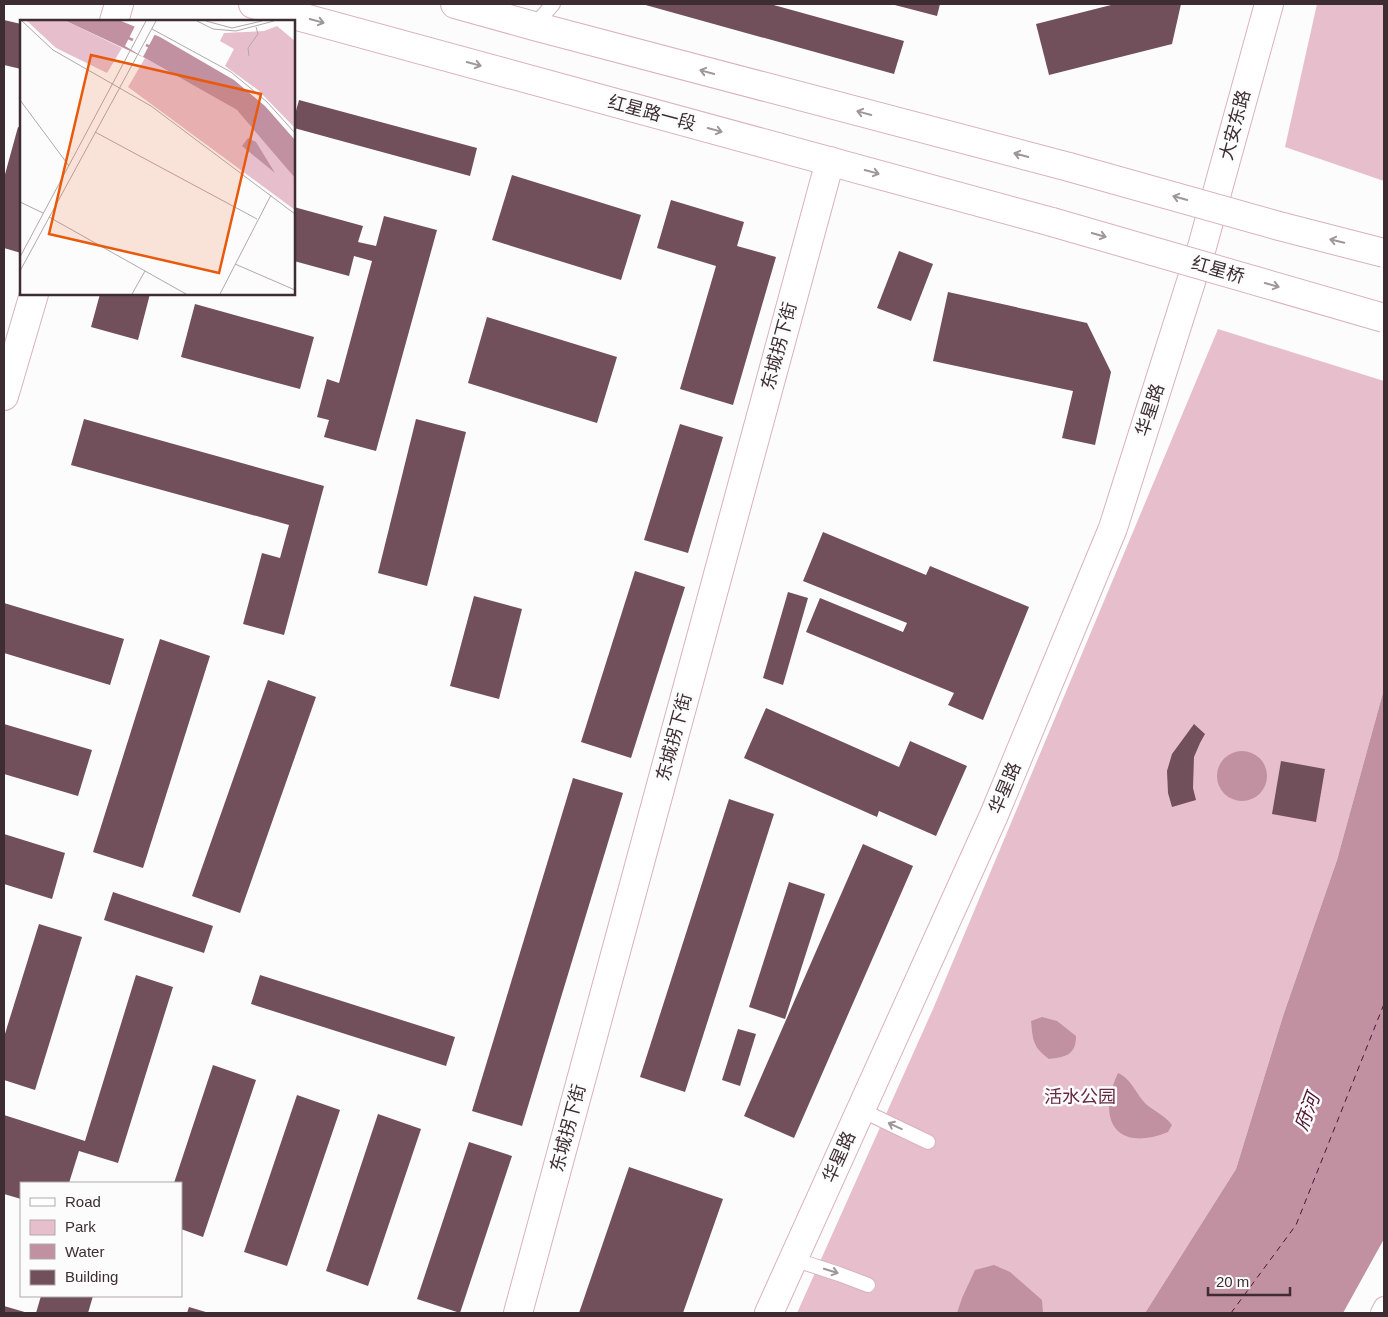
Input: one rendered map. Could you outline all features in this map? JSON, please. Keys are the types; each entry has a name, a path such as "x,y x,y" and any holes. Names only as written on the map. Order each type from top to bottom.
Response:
{"street":[{"path":"114,20 119,4"},
{"name":"红星路一段","path":"253,4 1052,222"},
{"path":"455,4 1384,253"},
{"name":"大安东路","path":"1202,247 1269,4"},
{"name":"东城拐下街","path":"518,1313 830,161"},
{"name":"红星桥","path":"1052,222 1384,318"},
{"name":"华星路","path":"769,1313 994,815 1113,528 1202,247"},
{"path":"4,396 34,295"},
{"path":"1381,1313 1384,1307"}],"lane":[{"path":"534,26 553,4"},
{"path":"861,1110 928,1142"},
{"path":"793,1260 868,1285"}],"green space":[{"path":"1317,4 1384,4 1384,181 1285,147"},
{"name":"活水公园","path":"1218,329 1384,381 1384,689 1337,860 1283,1016 1236,1169 1145,1313 797,1313 933,1009"}],"water":[{"name":"府河","path":"1384,689 1384,1239 1343,1313 1145,1313 1236,1169 1283,1016 1337,860"},
{"path":"1237,751 1247,751 1260,758 1267,771 1267,781 1260,794 1247,801 1237,801 1228,797 1221,790 1217,781 1217,771 1221,762 1228,755"},
{"path":"1042,1017 1057,1021 1076,1036 1076,1042 1069,1054 1049,1059 1037,1047 1033,1039 1031,1021"},
{"path":"1118,1073 1127,1079 1147,1105 1172,1125 1168,1132 1150,1137 1135,1138 1124,1135 1115,1128 1110,1118 1109,1105"},
{"path":"994,1265 1010,1272 1042,1300 1043,1313 957,1313 975,1270"}],"building":[{"path":"642,4 770,4 904,41 894,74"},
{"path":"891,4 940,4 937,16"},
{"path":"1115,4 1181,4 1172,44 1049,75 1036,24"},
{"path":"4,20 20,24 20,69 4,65"},
{"path":"299,100 477,148 470,176 295,128 295,114"},
{"path":"18,127 20,128 20,253 4,248 4,178"},
{"path":"512,175 641,215 621,280 492,240"},
{"path":"671,200 744,222 737,246 776,257 733,405 680,389 716,266 657,248"},
{"path":"295,207 363,226 358,242 376,246 384,216 437,230 376,451 324,437 329,420 317,417 327,379 339,383 372,261 354,256 349,276 295,261"},
{"path":"899,251 933,264 911,321 877,308"},
{"path":"948,292 1087,323 1111,372 1095,445 1062,438 1073,391 933,361"},
{"path":"100,295 150,295 138,340 91,327"},
{"path":"195,304 314,337 300,389 181,357"},
{"path":"487,317 617,357 597,423 468,383"},
{"path":"84,419 324,486 284,635 243,624 262,553 280,558 289,525 71,465"},
{"path":"416,419 466,432 427,586 378,573"},
{"path":"680,424 723,437 688,553 644,540"},
{"path":"823,532 926,575 930,566 1029,607 983,720 948,705 954,693 806,632 820,598 903,632 907,623 803,581"},
{"path":"635,571 685,587 631,758 581,742"},
{"path":"788,592 808,598 783,685 763,678"},
{"path":"474,596 522,609 499,699 450,686"},
{"path":"4,603 124,639 110,685 4,653"},
{"path":"160,639 210,656 143,868 93,852"},
{"path":"268,680 316,697 240,913 192,896"},
{"path":"766,708 899,767 910,741 967,766 936,836 879,811 877,817 744,758"},
{"path":"4,724 92,750 78,796 4,774"},
{"path":"1194,724 1205,734 1194,757 1193,788 1196,800 1172,807 1168,793 1167,771 1172,754"},
{"path":"1281,761 1325,769 1316,822 1272,814"},
{"path":"573,778 623,793 522,1126 472,1111"},
{"path":"729,799 774,814 685,1092 640,1077"},
{"path":"4,834 65,853 52,899 4,884"},
{"path":"863,844 913,866 794,1138 744,1116"},
{"path":"789,882 825,894 785,1019 749,1007"},
{"path":"113,892 213,926 204,953 104,920"},
{"path":"39,924 82,937 35,1090 4,1080 4,1037"},
{"path":"136,975 173,987 118,1163 79,1151 69,1182 20,1182 20,1199 4,1194 4,1115 85,1141"},
{"path":"260,975 455,1037 446,1066 251,1004"},
{"path":"738,1029 756,1034 740,1086 722,1080"},
{"path":"213,1065 256,1080 203,1237 182,1229 182,1182 174,1182"},
{"path":"297,1095 340,1110 287,1266 244,1252"},
{"path":"378,1114 421,1129 368,1286 326,1271"},
{"path":"469,1142 512,1156 460,1313 417,1299"},
{"path":"629,1167 723,1199 683,1313 579,1313"},
{"path":"41,1297 93,1297 88,1313 36,1313"},
{"path":"4,1306 28,1313 4,1313"},
{"path":"189,1307 209,1313 187,1313"}],"ferry route":[{"path":"1231,1313 1296,1225 1384,1004"}]}
